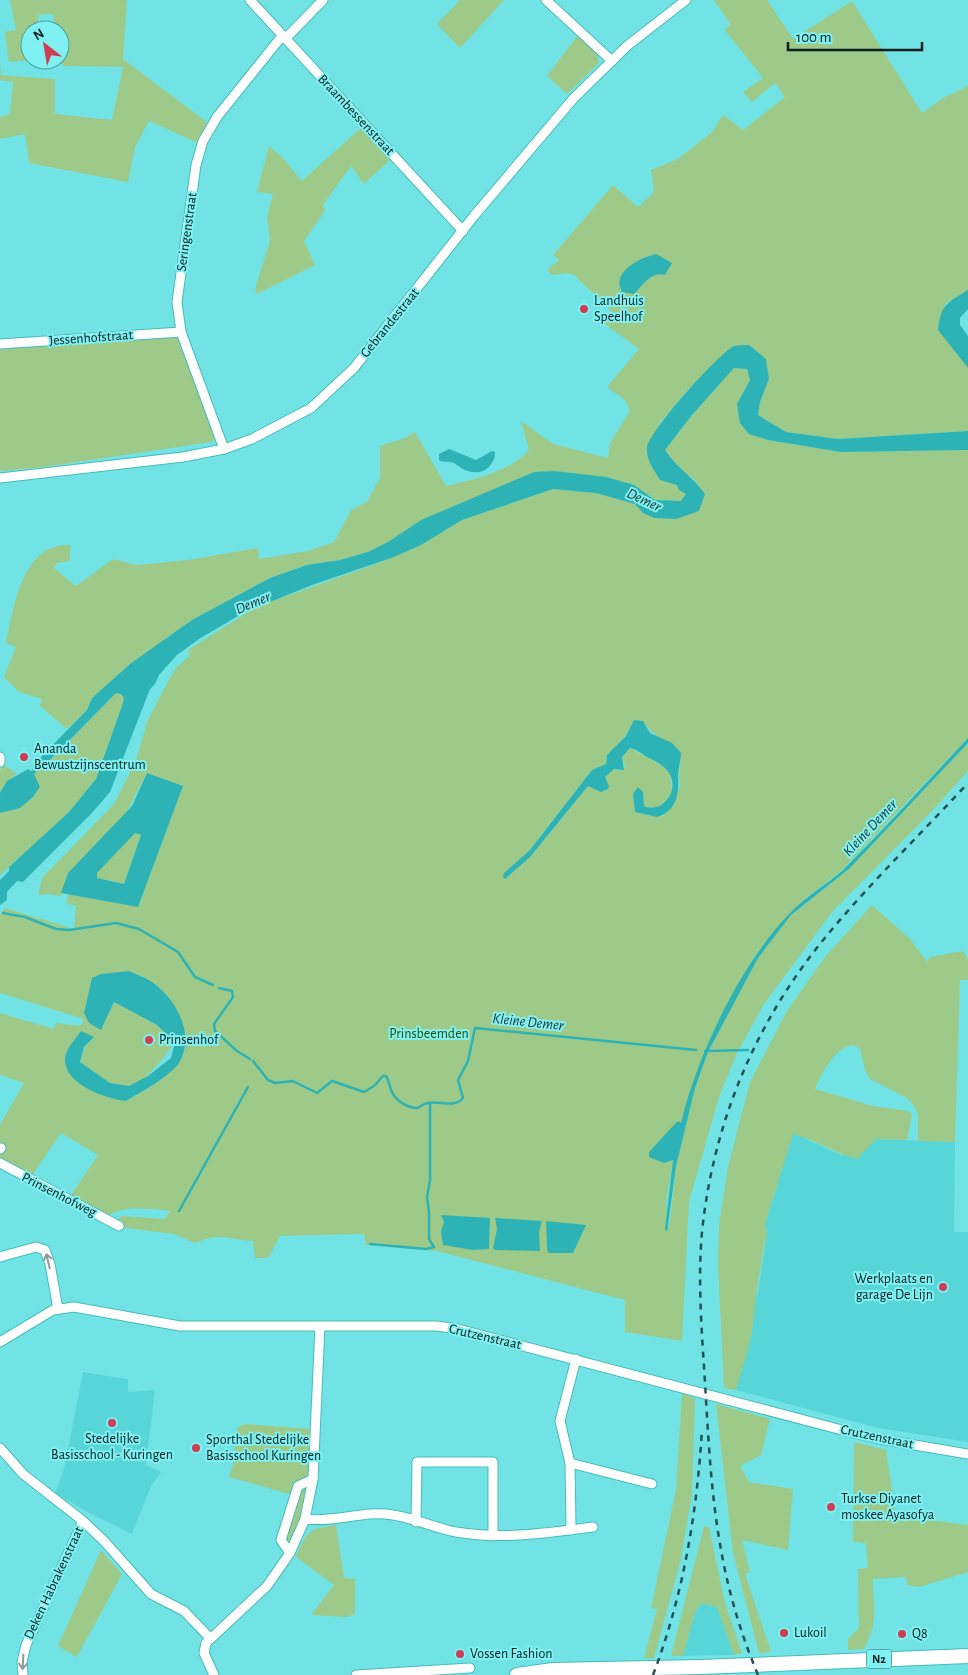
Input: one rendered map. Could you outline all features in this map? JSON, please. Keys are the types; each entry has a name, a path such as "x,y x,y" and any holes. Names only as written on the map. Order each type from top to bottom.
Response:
{"main road":[{"name":"N2","path":"517,1675 553,1670 702,1667 968,1656"},
{"name":"N2","path":"713,1675 968,1665"}],"street":[{"name":"Braambessenstraat","path":"250,0 463,231"},
{"name":"Seringenstraat","path":"224,449 181,332 177,302 196,165 202,141 217,117 284,37 323,0"},
{"path":"546,0 612,61"},
{"name":"Gebrandestraat","path":"0,478 183,457 224,449 252,439 290,421 326,396 366,354 463,231 573,99 612,61 686,0"},
{"name":"Jessenhofstraat","path":"0,344 181,332"},
{"path":"0,757 0,762"},
{"name":"Prinsenhofweg","path":"0,1163 119,1226"},
{"path":"0,1256 36,1247 45,1250 50,1264 58,1309"},
{"name":"Crutzenstraat","path":"0,1342 29,1323 58,1309 82,1307 180,1326 320,1326 458,1329 879,1439 968,1454"},
{"path":"214,1675 204,1649 210,1638 258,1596 290,1553 305,1518 313,1479 320,1326"},
{"path":"571,1530 570,1463 560,1420 576,1359"},
{"path":"0,1448 23,1474 105,1542 151,1594 184,1611 210,1638"},
{"path":"416,1522 418,1462 493,1462 493,1536"},
{"path":"570,1463 652,1484"},
{"path":"290,1553 283,1546 282,1534 298,1486 313,1479"},
{"path":"305,1518 322,1521 375,1514 394,1515 456,1532 493,1536 531,1536 593,1527"},
{"name":"Deken Habrakenstraat","path":"23,1675 22,1662 26,1645 83,1522"},
{"path":"356,1675 470,1668"}],"shaded area":[{"path":"793,1133 841,1155 876,1139 955,1142 954,1232 968,1232 968,1442 878,1428 736,1390 753,1324 753,1308 758,1292 767,1232 765,1224"},
{"name":"Stedelijke Basisschool - Kuringen","path":"83,1372 128,1379 128,1392 155,1390 146,1465 161,1472 151,1486 132,1534 91,1514 55,1493 64,1469"},
{"path":"702,1603 717,1607 734,1655 683,1656 695,1612"}],"green space":[{"path":"10,0 127,0 123,59 208,123 198,143 149,121 135,147 128,182 29,163 25,134 0,139 0,117 10,114 13,82 0,80 0,63 1,75 55,79 55,114 112,120 123,67 70,66 70,20 54,20 53,14 38,15 38,20 20,20 20,61 9,62 5,32 16,30"},
{"path":"460,0 504,0 460,48 437,24"},
{"path":"714,0 767,0 793,39 852,1 922,113 943,98 968,86 968,290 945,304 960,355 968,368 968,431 838,439 786,432 758,415 760,402 769,379 733,346 685,393 659,424 651,465 660,480 677,485 686,494 681,501 655,500 634,485 555,471 368,552 340,560 307,565 270,578 192,620 130,664 92,698 87,710 67,729 40,706 42,699 19,692 4,677 16,647 6,643 17,595 23,579 31,565 41,554 54,547 70,545 70,561 57,563 54,568 76,586 113,559 137,565 188,560 258,548 259,559 308,551 334,542 351,510 367,502 380,478 380,446 405,438 415,432 446,486 501,470 521,458 529,450 521,421 553,444 608,458 610,443 630,411 625,400 607,387 639,349 602,322 614,314 574,275 566,273 552,275 547,270 559,260 553,255 613,185 638,207 654,192 651,170 678,159 712,132 723,115 743,130 785,97 775,83 752,102 743,92 763,78 724,29 731,25"},
{"path":"578,35 597,54 599,63 567,94 547,76"},
{"path":"362,127 391,159 364,184 351,166 323,205 325,211 304,241 315,265 257,294 255,289 270,241 267,217 273,194 257,192 269,146 282,157 302,181"},
{"path":"179,336 215,439 211,442 44,467 0,471 0,349"},
{"name":"Prinsbeemden","path":"734,368 747,369 750,380 737,404 768,440 841,452 968,450 968,738 841,871 802,901 754,957 711,1036 681,1123 659,1141 664,1163 673,1160 666,1203 669,1229 676,1166 695,1088 708,1052 758,958 791,915 850,868 968,743 968,771 932,811 832,912 764,1004 738,1051 719,1097 689,1202 682,1341 625,1332 625,1300 437,1251 366,1245 364,1234 280,1236 268,1258 255,1258 253,1241 218,1237 195,1243 174,1234 111,1226 122,1216 165,1219 170,1211 130,1209 108,1216 71,1195 98,1155 61,1133 31,1177 0,1158 0,1125 24,1083 0,1075 0,1013 54,1029 56,1023 81,1026 84,1019 0,993 0,915 5,908 74,929 76,906 66,903 69,894 138,907 183,786 147,773 125,815 68,873 61,896 38,895 42,878 114,804 136,761 147,722 175,669 190,655 188,650 256,607 384,561 421,545 462,520 553,489 596,493 635,504 643,513 676,519 696,481 676,466 665,450 692,415","holes":["643,721 652,732 681,753 680,787 663,816 657,817 635,812 643,792 644,806 657,807 666,800 672,792 670,774 663,766 630,748 622,757 625,766 622,771 614,769 605,777 609,786 604,792 588,786 530,857 504,873 530,850 592,770 606,765 606,758 623,739 631,726","113,986 185,1049 178,1064 149,1088 126,1101 65,1056 94,1037 85,1047 80,1062 109,1082 120,1086 129,1086 147,1076 175,1042 157,1025 114,1002 101,1030"]},
{"path":"116,693 124,697 123,703 96,779 69,812 0,875 0,813 20,808 34,774 38,770 40,771"},
{"path":"4,765 17,774 7,781 0,793 0,770"},
{"path":"135,832 141,835 124,884 97,878 97,873"},
{"path":"872,905 911,940 927,962 930,957 963,951 968,960 968,980 960,980 955,1142 918,1141 918,1114 914,1106 907,1098 870,1079 865,1070 860,1049 853,1045 846,1047 835,1056 825,1069 815,1089 873,1106 908,1111 912,1114 907,1140 876,1139 857,1159 793,1134 765,1224 767,1232 748,1348 736,1390 724,1388 718,1265 719,1225 728,1167 750,1082 787,1011 825,957"},
{"path":"682,1394 695,1398 692,1493 681,1559 654,1658 644,1658 657,1609 651,1608 676,1490"},
{"path":"716,1404 770,1419 761,1455 740,1466 749,1482 793,1489 788,1550 742,1540 750,1572 745,1574 771,1652 759,1653 733,1553"},
{"path":"245,1424 311,1429 310,1473 293,1495 229,1477 233,1465 237,1428"},
{"path":"854,1442 886,1450 896,1516 968,1525 968,1572 919,1587 907,1585 906,1577 873,1579 874,1615 869,1639 864,1649 848,1650 848,1639 859,1628 858,1569 868,1568 866,1543 853,1542"},
{"path":"308,1486 302,1513 289,1545 284,1540 300,1488"},
{"path":"336,1525 344,1578 355,1579 355,1614 346,1617 311,1615 334,1585 296,1557 303,1542 310,1533 319,1528"},
{"path":"704,1526 709,1527 725,1603 742,1653 734,1655 717,1607 702,1603 695,1612 683,1656 671,1656"},
{"path":"101,1550 122,1574 77,1657 58,1646"}],"water":[{"path":"656,254 672,263 665,275 660,274 651,277 634,294 622,292 620,278 623,272 642,259"},
{"path":"968,290 968,309 960,318 960,325 968,336 968,368 938,330 939,321 946,305"},
{"name":"Demer","path":"749,345 766,359 769,379 760,402 758,415 786,432 838,439 968,431 968,450 841,452 768,440 749,434 740,423 737,404 750,380 747,369 734,368 692,415 665,450 705,494 699,511 676,519 654,518 643,513 635,504 596,493 553,489 462,520 421,545 394,557 312,585 243,613 199,639 177,655 159,675 155,684 150,689 110,792 91,814 23,882 17,881 7,892 7,900 0,905 0,880 9,871 9,867 69,812 96,779 123,703 124,698 121,694 116,693 43,767 37,761 87,710 92,698 130,664 192,620 270,578 307,565 340,560 368,552 388,542 421,520 534,472 555,471 606,477 634,485 655,500 681,501 686,494 679,490 677,485 660,480 651,465 647,452 650,439 685,394 714,363 734,346"},
{"path":"449,449 476,460 492,451 495,452 493,462 487,469 473,472 464,470 454,463 439,460 439,454"},
{"path":"634,720 643,721 650,733 672,743 681,753 677,795 669,811 657,817 635,812 633,794 638,787 643,792 644,806 657,807 668,799 671,793 672,780 665,768 637,750 630,748 622,757 624,770 614,769 605,777 609,786 608,789 601,792 588,786 530,857 505,879 503,877 504,873 530,850 592,770 606,764 607,755 626,736"},
{"path":"968,738 968,743 850,868 791,915 758,958 708,1052 695,1088 676,1166 667,1232 665,1229 673,1160 664,1163 649,1157 649,1152 678,1121 681,1123 698,1069 723,1011 738,983 772,934 790,913 843,870"},
{"path":"36,767 38,770 34,774 40,787 33,797 20,808 0,813 0,793 7,781 28,769 31,771"},
{"path":"147,773 183,786 138,907 61,893 68,873 132,806","holes":["135,833 141,835 124,884 97,878 97,873"]},
{"path":"129,971 147,979 166,994 180,1016 185,1040 184,1052 179,1063 169,1074 126,1101 97,1093 78,1083 66,1067 65,1058 69,1047 81,1031 94,1037 84,1047 80,1062 110,1083 129,1086 148,1076 171,1058 175,1042 157,1025 114,1002 101,1030 89,1023 84,1013 92,978 101,974"},
{"path":"441,1215 490,1218 489,1249 473,1250 443,1245 441,1232 444,1222"},
{"path":"495,1218 542,1221 539,1232 540,1251 495,1250 493,1248 497,1229"},
{"path":"546,1221 586,1225 573,1253 549,1253 547,1250"}],"waterway":[{"name":"Kleine Demer","path":"3,913 25,917 56,929 69,930 116,923 139,929 178,952 195,977 213,985"},
{"name":"Kleine Demer","path":"219,988 232,991 233,997 214,1024 215,1031 237,1051 250,1059"},
{"name":"Kleine Demer","path":"253,1061 268,1080 275,1083 293,1081 317,1093 332,1081 364,1092 374,1086 383,1076 386,1076 396,1098 406,1105 417,1108 433,1102 451,1104 463,1098 458,1080 468,1061 475,1028 696,1050"},
{"path":"705,1051 748,1050"},
{"path":"179,1211 248,1087"},
{"path":"370,1244 426,1249 434,1247 429,1239 427,1197 430,1180 430,1103"}],"railway":[{"path":"758,1675 734,1606 719,1540 708,1437 700,1274 702,1232 716,1152 741,1076 777,1005 799,971 858,899 968,783"},
{"path":"653,1675 673,1615 687,1554 700,1461 702,1429"}],"place":[{"name":"Landhuis Speelhof","path":"584,309"},
{"name":"Ananda Bewustzijnscentrum","path":"24,757"},
{"name":"Prinsenhof","path":"149,1040"},
{"name":"Werkplaats en garage De Lijn","path":"943,1287"},
{"name":"Stedelijke Basisschool - Kuringen","path":"112,1423"},
{"name":"Sporthal Stedelijke Basisschool Kuringen","path":"196,1448"},
{"name":"Turkse Diyanet moskee Ayasofya","path":"831,1507"},
{"name":"Lukoil","path":"784,1633"},
{"name":"Q8","path":"902,1634"},
{"name":"Vossen Fashion","path":"460,1654"}]}
